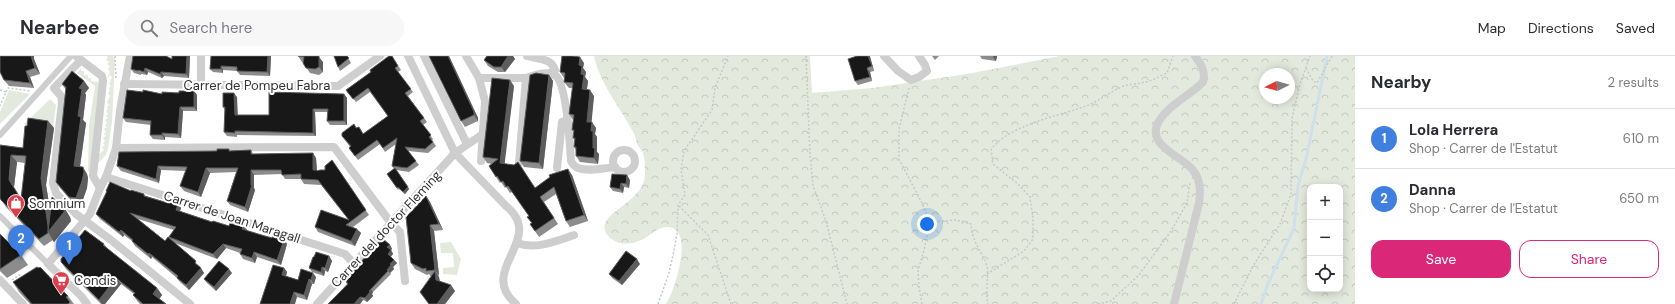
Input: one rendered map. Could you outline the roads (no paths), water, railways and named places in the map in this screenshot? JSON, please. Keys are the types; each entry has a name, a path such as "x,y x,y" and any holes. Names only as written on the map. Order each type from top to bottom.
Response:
{"street":[{"path":"0,135 71,56"},
{"path":"48,264 90,214 106,176 116,148 124,84 130,56"},
{"path":"201,56 201,85"},
{"name":"Carrer de Pompeu Fabra","path":"124,84 338,86 380,56"},
{"path":"408,56 456,153 513,212 517,221 517,243 504,271 502,279 507,296 516,304"},
{"path":"424,56 467,144"},
{"path":"466,56 479,78 485,101 481,161"},
{"path":"479,78 526,78 534,75 550,73 555,70 554,65 549,61 527,56"},
{"path":"884,56 898,71 911,80 919,78 926,71 925,65 919,56"},
{"path":"1174,304 1200,195 1199,183 1192,168 1163,147 1159,142 1156,131 1157,125 1164,115 1203,82 1205,77 1204,71 1195,56"},
{"path":"100,188 93,176 103,81 102,76 79,58 54,88 61,96 62,102 54,183 56,192 74,211 190,304"},
{"path":"550,73 557,77 562,85 571,161 575,167 579,169 615,167"},
{"path":"519,163 526,78"},
{"path":"557,168 562,122 567,120"},
{"name":"Carrer del doctor Fleming","path":"317,304 456,153 483,134"},
{"path":"116,148 334,147 391,223 400,232 405,281"},
{"path":"624,147 634,157 635,161 633,168 627,172 620,172 615,167 614,157 624,147"},
{"name":"Carrer de Joan Maragall","path":"106,176 345,254 354,264"},
{"path":"0,216 81,296 87,304"},
{"path":"517,243 523,245 546,244 574,235"},
{"path":"0,280 23,304"}],"waterway":[{"path":"1261,304 1267,286 1294,228 1298,186 1307,155 1327,56"}],"place":[{"name":"Somnium","path":"16,218"},
{"name":"Danna","path":"21,258"},
{"name":"Lola Herrera","path":"69,265"},
{"name":"Condis","path":"61,295"}]}
